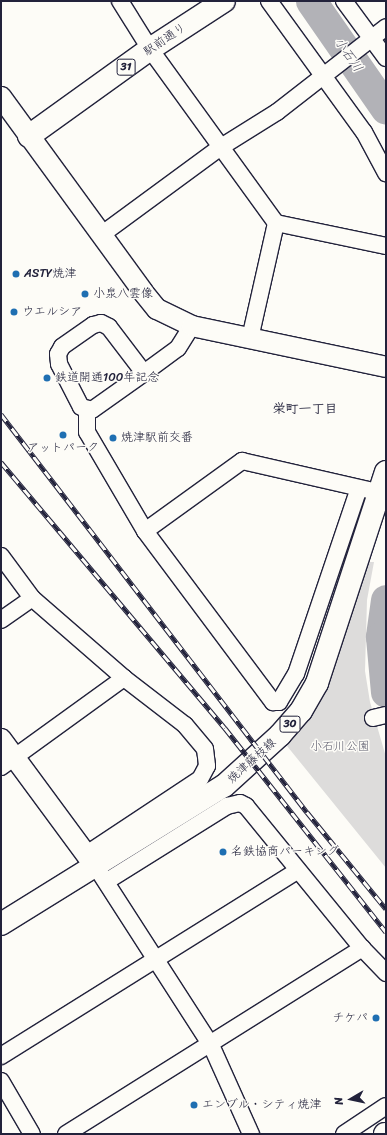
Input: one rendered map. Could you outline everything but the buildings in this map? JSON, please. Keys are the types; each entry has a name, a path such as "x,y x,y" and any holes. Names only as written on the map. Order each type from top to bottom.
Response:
{"main road":[{"name":"駅前通り","path":"29,136 150,49 224,1"},
{"name":"焼津藤枝線","path":"1,924 96,868 224,786 270,746 301,711 317,683 333,640 383,493 386,472"}],"street":[{"path":"120,1 150,49 276,223 386,246"},
{"path":"269,1 328,70 386,173"},
{"path":"344,1 366,42 386,58"},
{"path":"101,235 222,147 277,112 328,70 386,27"},
{"path":"1,97 101,235 157,308 192,326 386,367"},
{"path":"250,338 276,223"},
{"path":"144,374 109,327 101,323 93,325 62,347 58,354 59,364 81,407 87,410 92,410 144,374 178,348 192,326"},
{"path":"87,410 87,432 144,531 273,702 279,702 296,674 312,633 359,488"},
{"path":"144,531 242,461 383,493"},
{"path":"1,556 32,598 124,678 196,736 205,749 207,766 200,779 96,868"},
{"path":"1,620 32,598"},
{"path":"8,762 124,678"},
{"path":"1,739 8,762 96,868 157,958 211,1044 250,1134"},
{"path":"96,868 227,806 240,803 246,806 297,871 362,948 386,973"},
{"path":"1,1056 297,871"},
{"path":"66,1134 362,948"},
{"path":"1,1081 32,1134"},
{"path":"344,1134 386,1106"},
{"path":"370,1117 382,1134"}],"green space":[{"name":"小石川公園","path":"368,562 374,562 367,600 365,671 370,702 386,757 386,868 287,746 310,718 326,687"}],"waterway":[{"name":"小石川","path":"311,1 386,109"},
{"name":"小石川","path":"386,600 381,637 386,692"}],"railway":[{"path":"1,414 307,812 386,909"},
{"path":"1,462 225,728 386,932"}],"place":[{"name":"ASTY焼津","path":"16,274"},
{"name":"小泉八雲像","path":"85,294"},
{"name":"ウエルシア","path":"14,312"},
{"name":"鉄道開通100年記念","path":"47,378"},
{"name":"アットパーク","path":"63,435"},
{"name":"焼津駅前交番","path":"113,438"},
{"name":"名鉄協商パーキング","path":"223,852"},
{"name":"チケパ","path":"376,1018"},
{"name":"エンブル・シティ焼津","path":"194,1105"}],"district":[{"name":"栄町一丁目","path":"305,409"}]}
